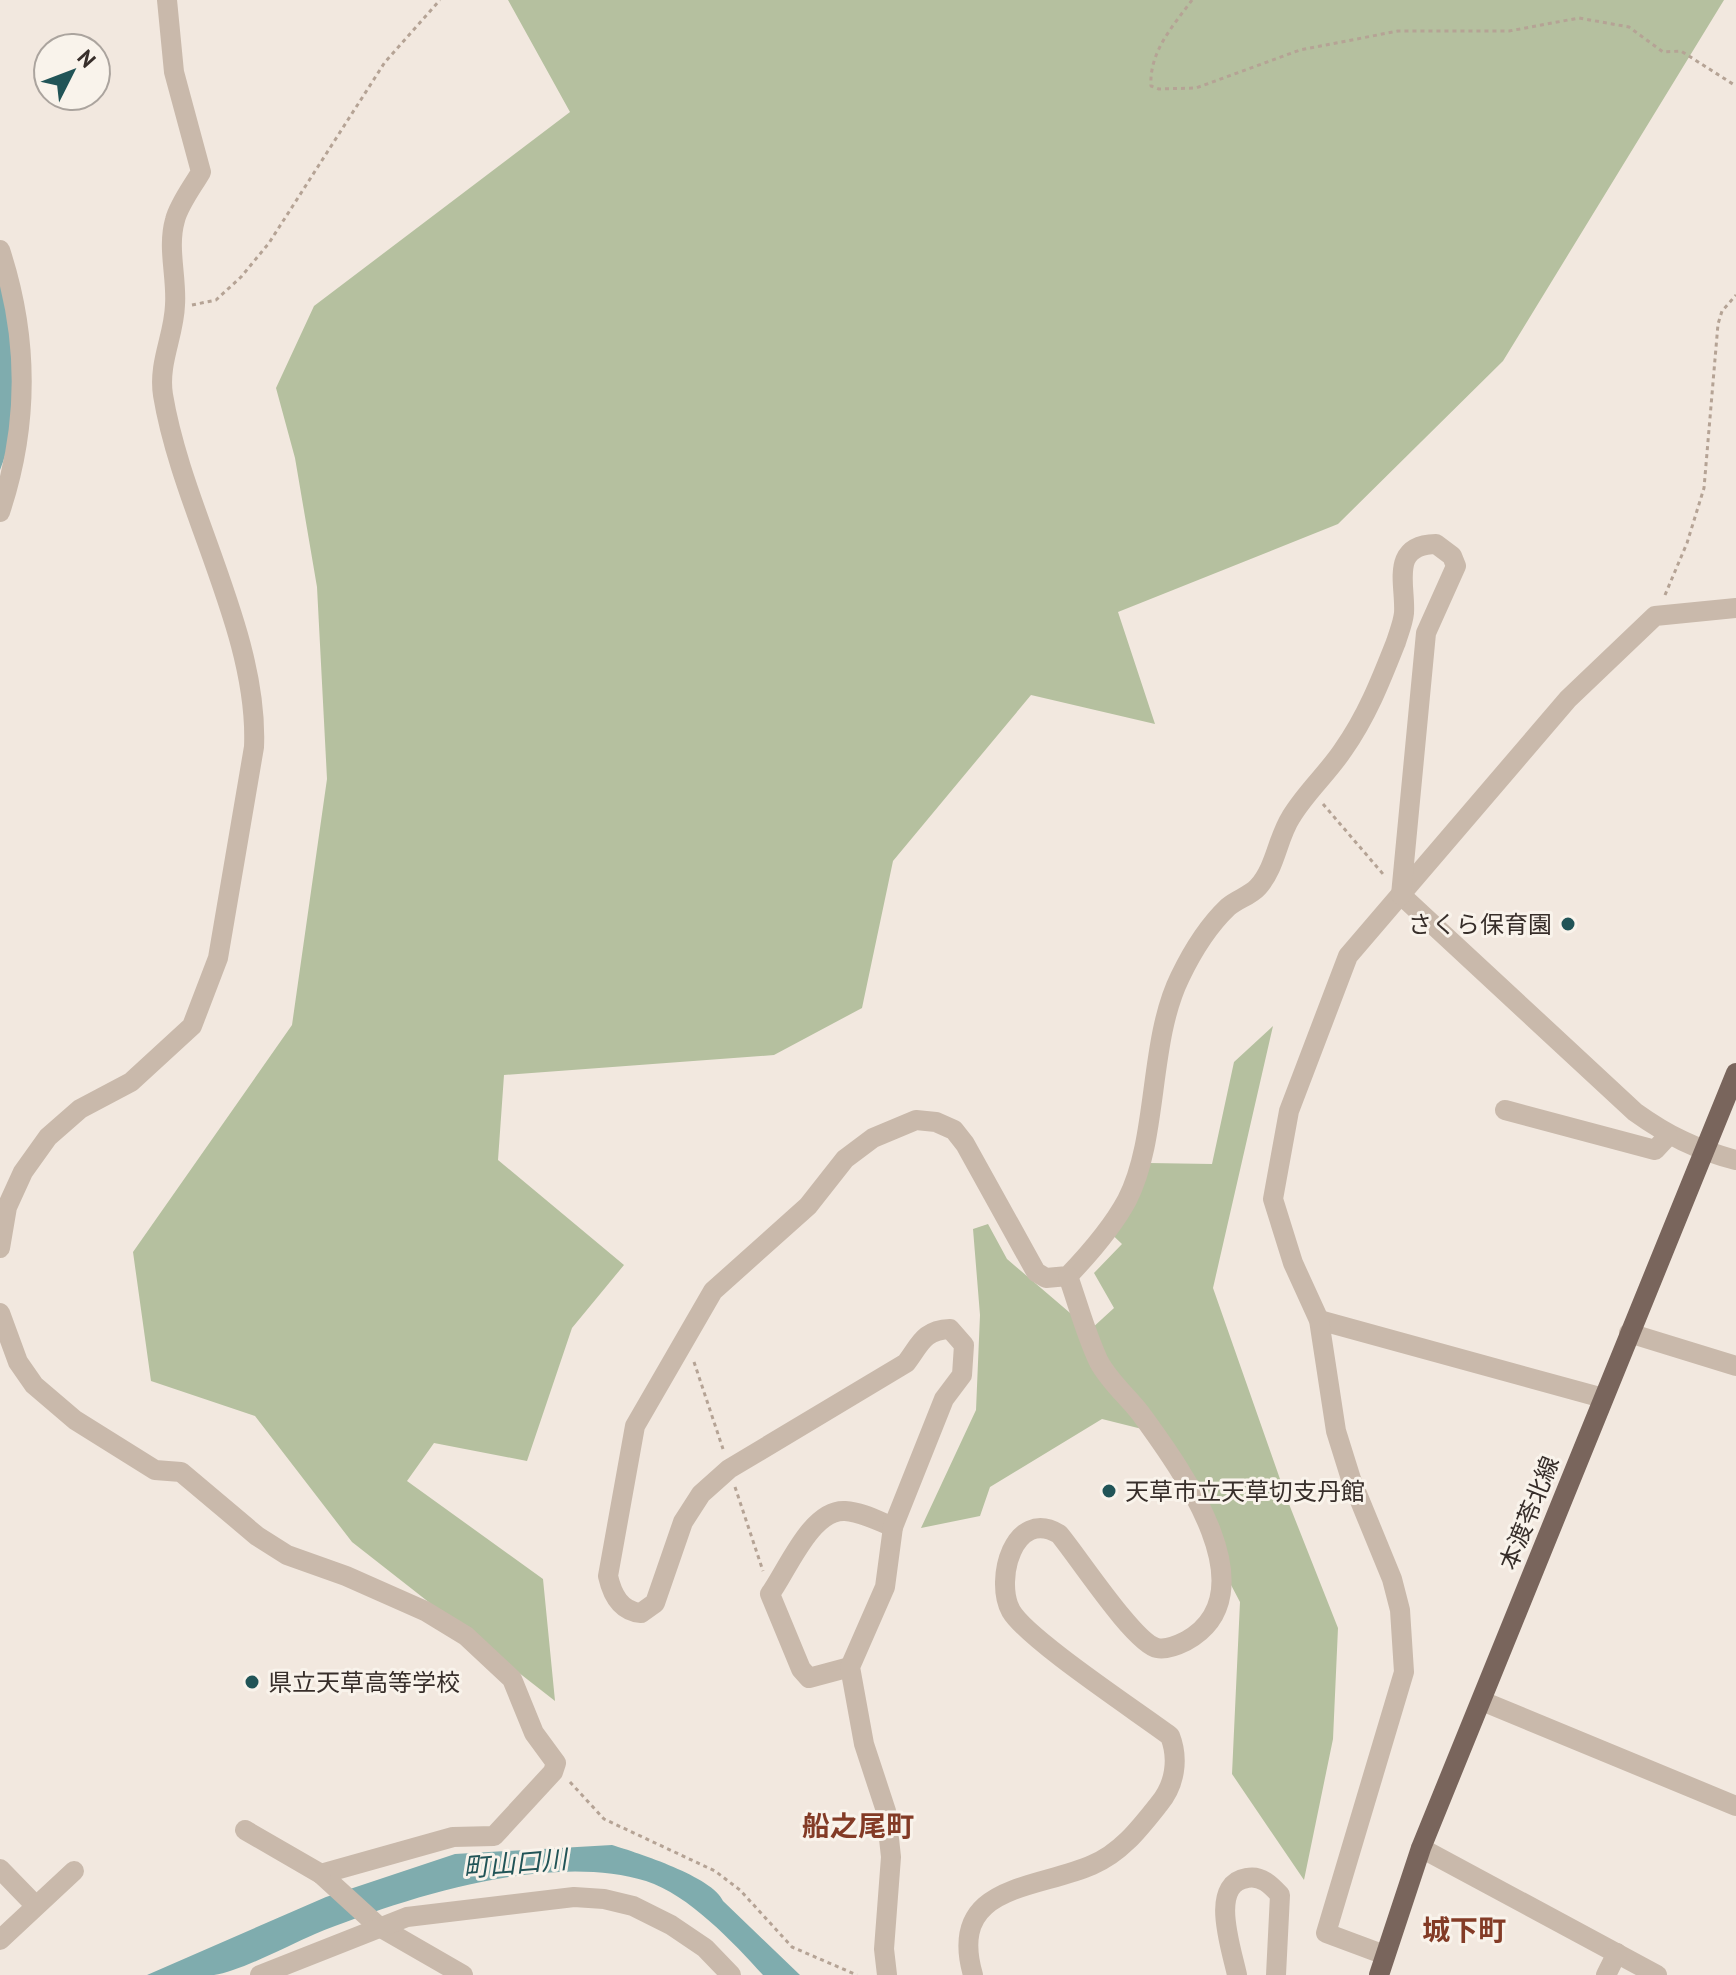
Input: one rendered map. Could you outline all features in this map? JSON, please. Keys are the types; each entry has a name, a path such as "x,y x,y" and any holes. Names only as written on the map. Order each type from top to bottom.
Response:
{"main road":[{"name":"本渡苓北線","path":"1379,1975 1421,1848 1736,1073"}],"street":[{"path":"0,1248 7,1207 23,1172 48,1137 80,1109 131,1082 192,1026 218,958 254,747 255,713 247,669 181,467 163,394 161,370 175,309 172,266 175,220 201,172 174,72 167,0"},
{"path":"0,250 22,339 22,423 15,467 0,512"},
{"path":"887,1975 884,1949 891,1857 886,1811 864,1744 850,1667 885,1587 893,1527 944,1399 962,1375 964,1345 950,1329 935,1331 921,1339 906,1363 701,1494 683,1522 655,1603 641,1613 631,1612 612,1593 608,1576 635,1426 713,1291 808,1206 845,1159 873,1138 916,1120 936,1122 954,1130 965,1144 1036,1272 1046,1278 1068,1276 1096,1246 1128,1198 1139,1161 1165,1024 1179,979 1200,941 1229,906 1256,889 1271,868 1288,821 1309,788 1341,753 1377,690 1403,624 1400,579 1408,556 1427,544 1436,544 1452,556 1456,566 1426,633 1401,895"},
{"path":"1385,1955 1326,1933 1404,1672 1404,1649 1392,1579 1351,1479 1336,1431 1319,1320 1293,1263 1273,1199 1289,1111 1348,956 1568,699 1655,616 1736,608"},
{"path":"1401,895 1635,1112 1668,1136 1703,1152 1736,1160"},
{"path":"1505,1110 1655,1150 1668,1136"},
{"path":"973,1975 967,1938 988,1903 1006,1891 1092,1865 1113,1853 1132,1839 1166,1796 1174,1775 1175,1749 1170,1736 1046,1643 1011,1612 1005,1588 1008,1560 1020,1537 1030,1528 1045,1526 1059,1534 1138,1636 1157,1648 1176,1646 1196,1635 1215,1611 1220,1595 1222,1578 1203,1511 1185,1476 1100,1364 1068,1276"},
{"path":"0,1313 18,1362 34,1385 75,1420 155,1470 181,1472 257,1536 287,1555 346,1576 425,1611 466,1636 512,1679 534,1733 556,1763 553,1772 494,1836 453,1837 324,1877"},
{"path":"1319,1320 1603,1398"},
{"path":"1629,1333 1736,1366"},
{"path":"850,1667 809,1678 801,1669 770,1594 793,1555 827,1515 840,1510 857,1512 893,1527"},
{"path":"1482,1701 1736,1806"},
{"path":"245,1830 324,1877 375,1923 463,1975"},
{"path":"1421,1848 1657,1975"},
{"path":"0,1869 35,1905"},
{"path":"1,1939 74,1871"},
{"path":"1237,1975 1224,1910 1229,1890 1240,1879 1253,1877 1270,1883 1280,1895 1276,1975"},
{"path":"260,1975 375,1923 574,1897 604,1899 633,1906 671,1925 705,1948 731,1975"},
{"path":"1606,1975 1617,1953"}],"path":[{"path":"175,309 216,300 241,277 269,243 385,62 440,0"},
{"path":"1192,0 1164,38 1150,69 1151,86 1159,89 1196,88 1300,50 1398,31 1509,31 1579,18 1629,27 1663,52 1681,51 1736,86"},
{"path":"1655,616 1687,543 1704,488 1718,324 1722,311 1736,295"},
{"path":"1309,788 1401,895"},
{"path":"694,1364 770,1594"},
{"path":"556,1763 586,1803 604,1819 715,1871 740,1890 792,1947 857,1975"}],"green space":[{"path":"508,0 1724,0 1503,361 1338,524 1118,612 1155,724 1031,695 893,861 862,1008 774,1055 504,1075 498,1160 624,1265 572,1328 527,1461 434,1443 407,1481 543,1579 555,1701 352,1542 255,1416 151,1381 133,1252 292,1025 327,779 317,587 295,458 276,388 314,306 570,112"},
{"path":"1273,1026 1213,1288 1287,1499 1338,1628 1333,1739 1304,1880 1232,1774 1240,1602 1150,1431 1102,1419 990,1487 980,1516 921,1528 976,1410 980,1315 973,1229 988,1224 1007,1259 1090,1330 1114,1308 1094,1273 1122,1244 1103,1226 1149,1163 1212,1164 1234,1062"}],"water":[{"path":"0,280 12,352 14,400 12,424 0,470"},
{"name":"町山口川","path":"612,1845 674,1867 705,1883 800,1975 763,1975 694,1908 662,1888 646,1881 608,1873 566,1872 522,1875 478,1883 391,1906 224,1973 147,1975 326,1897 455,1854"}],"place":[{"name":"さくら保育園","path":"1568,924"},
{"name":"天草市立天草切支丹館","path":"1109,1491"},
{"name":"県立天草高等学校","path":"252,1682"}],"district":[{"name":"船之尾町","path":"858,1825"},
{"name":"城下町","path":"1464,1929"}]}
